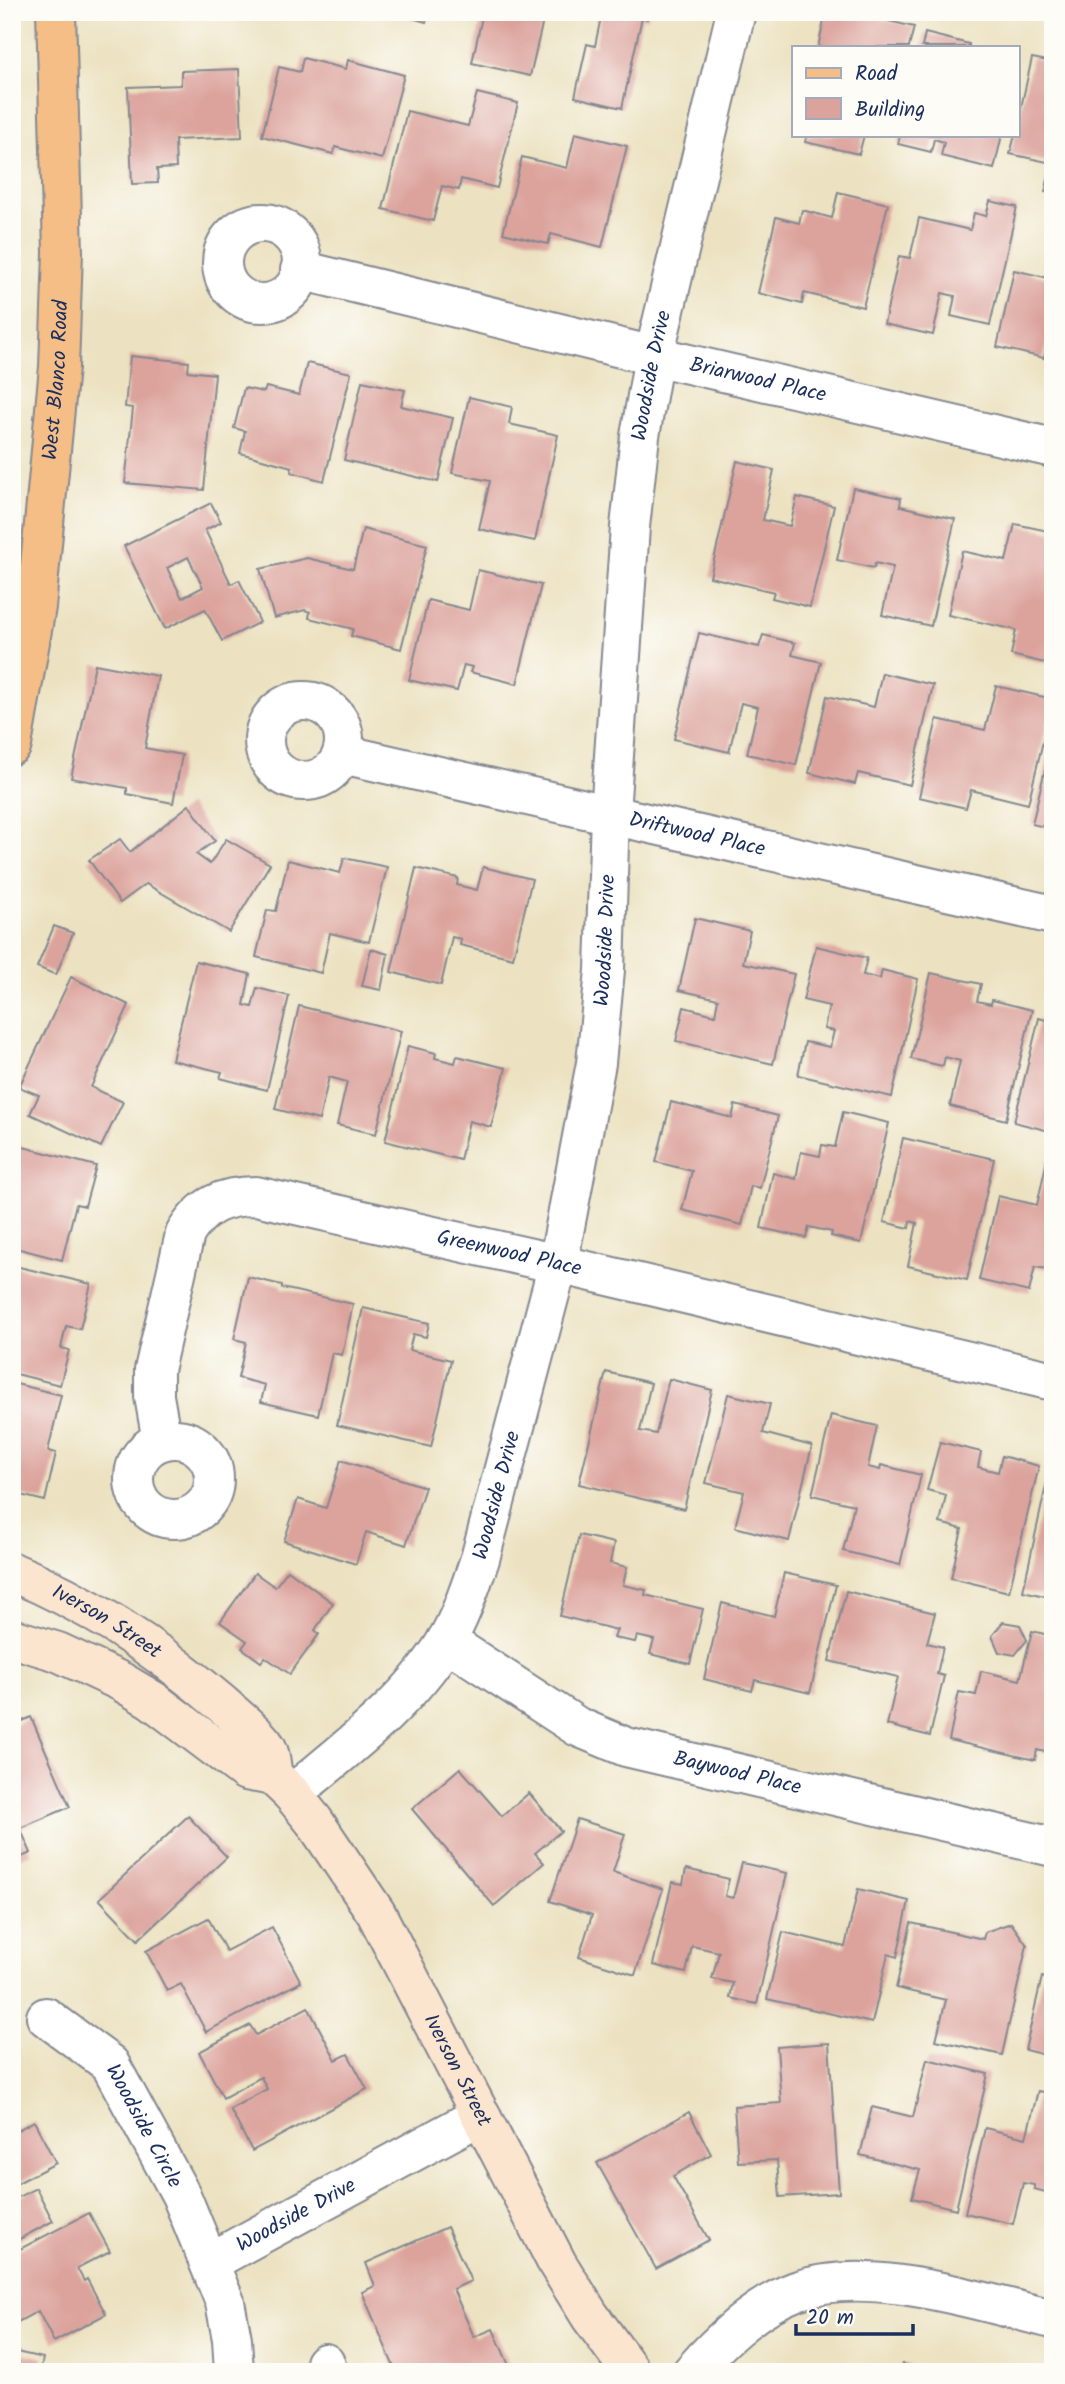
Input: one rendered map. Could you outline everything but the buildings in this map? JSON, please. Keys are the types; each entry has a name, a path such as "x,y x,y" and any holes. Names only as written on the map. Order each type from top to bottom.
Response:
{"main road":[{"name":"West Blanco Road","path":"12,745 36,607 59,367 63,252 56,12"}],"street":[{"name":"Woodside Drive","path":"282,1785 396,1703 425,1673 446,1641 464,1605 480,1559 558,1264 596,1063 605,970 610,813 640,436 654,356 736,12"},
{"name":"Briarwood Place","path":"300,270 654,356 1053,448"},
{"name":"Driftwood Place","path":"342,754 1053,915"},
{"name":"Greenwood Place","path":"162,1441 154,1396 155,1370 185,1234 192,1222 212,1203 225,1198 256,1196 1053,1381"},
{"name":"Iverson Street","path":"12,1572 38,1582 96,1612 157,1653 200,1686 267,1746 282,1785 344,1862 376,1913 557,2263 590,2316 631,2372"},
{"name":"Iverson Street","path":"12,1638 69,1657 122,1682 152,1700 246,1771 282,1785"},
{"name":"Baywood Place","path":"446,1641 578,1727 626,1747 1053,1847"},
{"name":"Woodside Circle","path":"47,2018 110,2064 181,2195 210,2262"},
{"name":"Woodside Drive","path":"234,2372 232,2339 225,2302 210,2262 481,2115"},
{"path":"692,2372 736,2328 767,2306 797,2291 834,2283 867,2281 905,2285 1053,2319"}]}
